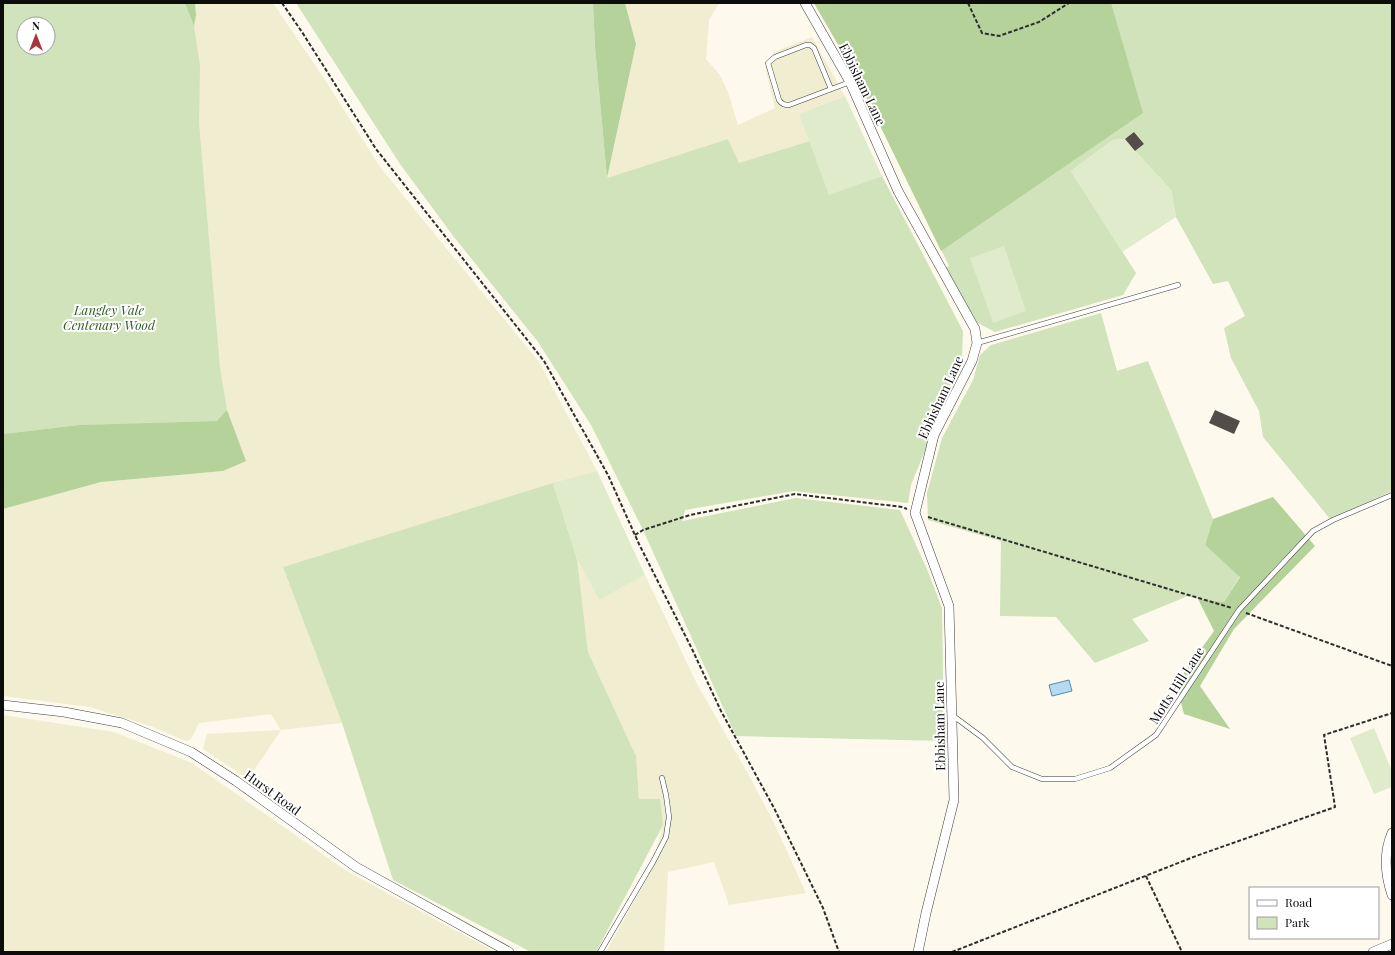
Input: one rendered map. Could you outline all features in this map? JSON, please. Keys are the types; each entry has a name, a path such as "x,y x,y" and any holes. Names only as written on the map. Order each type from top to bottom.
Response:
{"street":[{"name":"Ebbisham Lane","path":"805,3 850,82 898,191 975,329 977,343 972,361 934,435 915,513 948,606 954,800 926,913 918,952"},
{"name":"Hurst Road","path":"3,704 64,712 122,723 191,752 236,781 356,867 509,952"},
{"path":"1392,833 1387,849 1385,864 1388,883 1392,895"},
{"path":"1373,952 1392,944"}],"lane":[{"path":"831,89 814,48 810,45 806,45 769,61 768,66 779,100 785,105 789,105 850,82"},
{"path":"977,343 1178,286"},
{"name":"Motts Hill Lane","path":"952,715 983,738 1012,767 1042,780 1075,780 1110,768 1156,735 1239,610 1313,531 1333,520 1392,495"},
{"path":"600,952 666,837 669,817 662,778"}],"path":[{"path":"282,3 376,149 544,360 608,475 639,544 692,649 721,711 774,808 823,908 838,952"},
{"path":"968,3 982,33 999,36 1039,22 1069,3"},
{"path":"635,535 643,530 690,515 795,494 902,507 915,513 1239,610 1392,666"},
{"path":"952,952 1196,856 1335,807 1324,735 1392,712"},
{"path":"1146,876 1182,952"}],"green space":[{"path":"3,3 185,3 194,25 196,15 195,3 273,3 325,80 380,167 539,362 597,471 283,567 342,723 281,730 271,714 199,723 191,739 186,741 150,726 90,707 3,696 3,509 101,482 223,471 79,425 3,434"},
{"name":"Langley Vale Centenary Wood","path":"3,3 185,3 194,26 200,66 199,123 220,368 227,410 217,421 79,425 3,434"},
{"path":"185,3 195,3 196,15 194,26"},
{"path":"296,3 593,3 595,47 607,178 728,139 739,163 810,141 829,194 882,176 963,331 962,359 911,485 908,503 794,491 685,510 682,521 796,498 900,510 927,569 942,608 944,741 736,736 643,530 591,425 538,342 454,237 400,164"},
{"path":"593,3 625,3 636,44 607,178 595,47"},
{"path":"625,3 719,3 709,20 706,59 720,75 728,92 738,125 775,108 765,67 774,52 812,37 845,96 799,114 810,141 739,163 728,139 607,178 636,44"},
{"path":"814,3 1392,3 1392,491 1331,520 1263,437 1259,411 1231,358 1224,328 1245,316 1228,281 1213,284 1176,217 1171,190 1135,151 1144,144 1134,132 1125,139 1113,140 1071,171 1136,273 1123,295 995,332 978,323 942,270 949,266 854,72"},
{"path":"814,3 1111,3 1143,113 941,251 854,72"},
{"path":"845,96 882,176 829,195 799,114"},
{"path":"1125,139 1171,190 1176,217 1122,252 1071,171 1113,140"},
{"path":"1004,246 1026,311 993,323 970,258"},
{"path":"1101,313 1117,371 1148,361 1213,519 1205,545 1240,576 1224,602 1198,599 1188,596 1132,619 1149,641 1095,663 1056,617 1000,616 1001,541 928,520 927,493 942,438 973,380 980,355 991,345"},
{"path":"227,410 246,461 223,471 101,482 3,509 3,434 79,425 217,421"},
{"path":"597,471 645,575 599,600 577,559 553,483"},
{"path":"553,483 577,559 588,652 636,756 639,799 660,799 663,825 596,952 531,952 393,880 342,723 283,567"},
{"path":"1273,497 1315,546 1234,629 1200,686 1230,729 1184,714 1176,684 1214,631 1198,599 1224,602 1240,577 1205,545 1213,519"},
{"path":"577,559 599,600 645,575 696,682 774,823 806,893 729,905 714,862 668,872 664,952 606,952 652,869 663,825 639,799 636,756 588,652"},
{"path":"3,715 114,732 192,763 345,870 495,952 3,952"},
{"path":"1374,728 1392,771 1392,787 1374,794 1350,738"},
{"path":"281,730 248,779 203,749 207,734"}],"water":[{"path":"1069,680 1072,691 1052,696 1049,685"}],"building":[{"path":"1134,132 1144,144 1135,151 1125,139"},
{"path":"1215,410 1240,421 1234,434 1209,423"}]}
